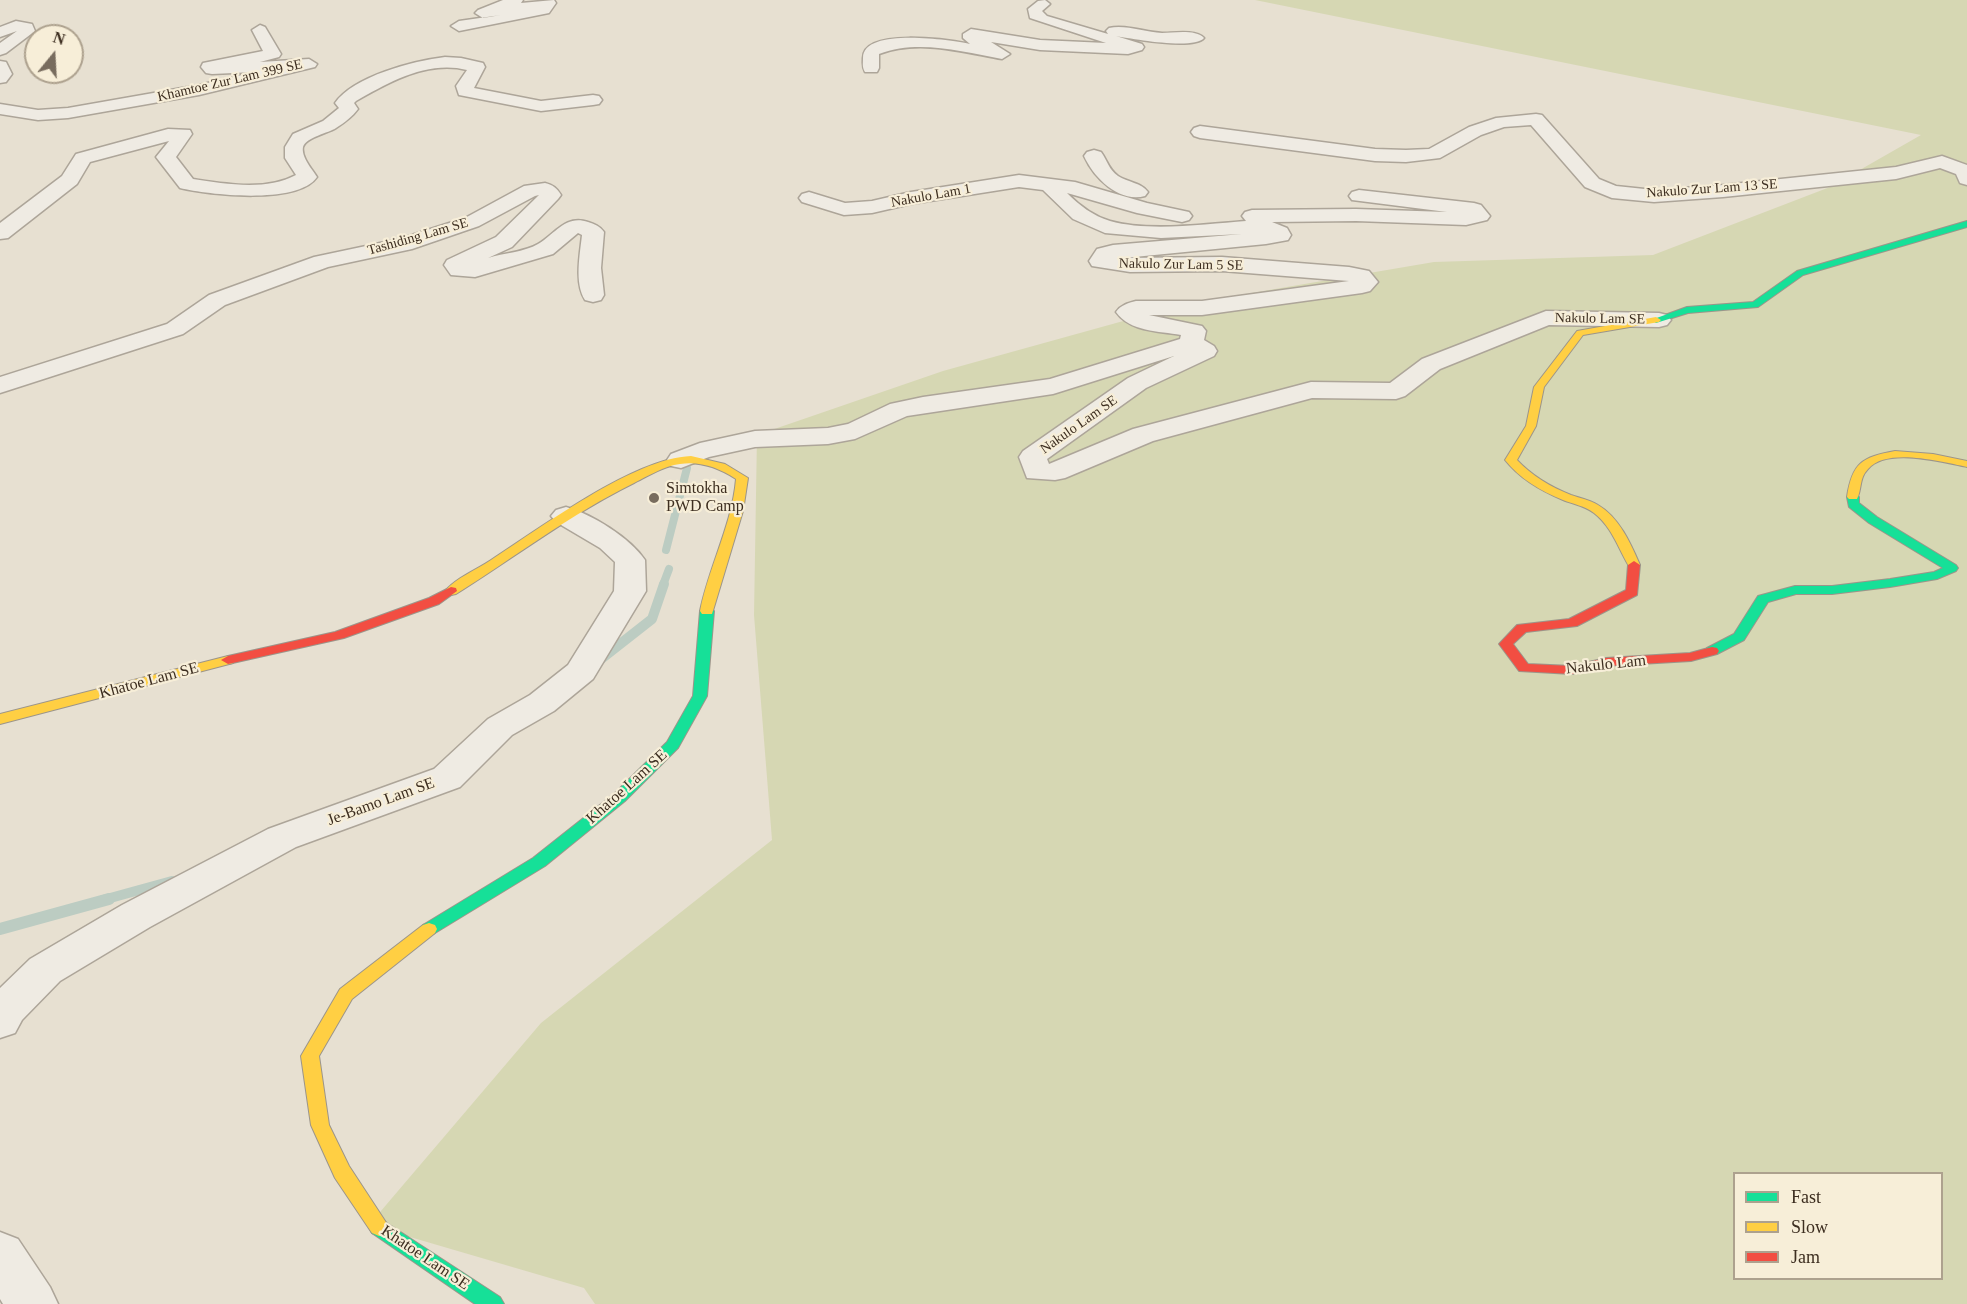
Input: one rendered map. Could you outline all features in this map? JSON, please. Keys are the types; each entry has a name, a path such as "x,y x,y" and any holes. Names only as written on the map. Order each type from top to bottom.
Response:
{"street":[{"path":"459,26 544,10 549,3 483,13 516,0"},
{"path":"1173,54 1164,50 1136,47 1042,19 1035,15 1035,9 1041,2 1055,15 1130,35 1196,38"},
{"path":"0,32 16,26 27,27 27,31 0,50"},
{"name":"Khamtoe Zur Lam 399 SE","path":"0,109 38,115 68,113 199,90 309,64 212,69 209,67 273,54 260,30"},
{"path":"871,68 871,51 886,44 905,41 1002,54 971,39 971,34 1040,45 1128,49 1136,47"},
{"path":"0,233 70,180 83,158 168,135 183,134 166,157 187,184 227,190 280,187 300,182 307,177 295,158 294,147 300,138 341,117 349,110 344,103 350,97 395,73 415,68 466,63 477,67 465,86 465,92 522,104 541,106 593,100"},
{"path":"0,66 4,74 0,78"},
{"name":"Nakulo Zur Lam 13 SE","path":"1200,132 1375,155 1406,156 1433,154 1475,130 1502,122 1536,119 1592,183 1612,192 1654,196 1723,192 1896,173 1942,162 1965,171 1967,179"},
{"path":"1094,156 1100,171 1109,181 1159,200 1159,206 1144,209"},
{"name":"Nakulo Lam 1","path":"808,198 844,209 872,207 911,198 1019,182 1075,188 1144,209 1194,218 1322,215 1466,219 1480,216 1474,209 1359,196"},
{"name":"Nakulo Zur Lam 5 SE","path":"1055,186 1052,189 1065,204 1091,221 1116,228 1137,230 1259,226 1280,232 1280,235 1266,238 1113,252 1105,254 1100,261 1130,265 1222,264 1348,274 1361,276 1367,282 1362,286 1234,302 1202,309 1136,308 1128,312 1140,321 1181,326 1194,331 1191,343"},
{"name":"Tashiding Lam SE","path":"0,385 175,329 217,300 322,262 404,244 472,222 531,190 545,189 551,195 504,242 455,265 459,270 476,270 545,249 567,230 579,226 593,232 590,268 593,296"},
{"path":"1659,320 1687,310 1755,305 1800,273 1967,224"},
{"name":"Nakulo Lam SE","path":"681,460 700,452 755,439 828,436 855,431 899,410 923,405 1053,386 1191,343 1204,351 1137,383 1033,457 1037,472 1055,472 1143,435 1311,390 1396,391 1431,364 1546,318 1659,320"},
{"name":"Nakulo Lam","path":"1659,320 1580,333 1535,395 1535,411 1530,429 1511,460 1523,474 1553,492 1593,507 1610,520 1626,546 1635,567 1632,591 1572,623 1522,628 1506,644 1524,668 1572,670 1606,662 1691,657 1714,651 1740,637 1763,599 1795,590 1832,590 1890,583 1936,575 1952,568 1873,520 1853,504 1853,489 1856,473 1869,461 1891,454 1967,464"},
{"name":"Khatoe Lam SE","path":"0,719 339,634 434,601 491,567 596,496 681,460 701,460 724,465 742,478 742,498 723,550 707,608 700,696 673,745 620,797 539,862 421,934 346,994 310,1056 320,1125 342,1172 377,1226 493,1304"},
{"name":"Je-Bamo Lam SE","path":"0,1021 7,1008 45,970 136,916 282,838 447,778 500,727 542,703 580,672 630,591 630,560 611,542 566,516"},
{"path":"0,1255 32,1304"}],"green space":[{"path":"1255,0 1967,0 1967,1304 595,1304 584,1288 369,1225 541,1023 772,840 754,615 757,435 943,371 1181,305 1434,262 1653,255 1830,187 1921,135"}],"waterway":[{"path":"666,550 687,468"},
{"path":"663,585 669,569"},
{"path":"601,659 652,619 664,584"},
{"path":"103,900 172,881"},
{"path":"0,929 109,899"}],"traffic: fast":[{"path":"1656,320 1687,310 1755,305 1800,273 1967,224"},
{"path":"1712,651 1739,637 1763,599 1795,590 1832,590 1890,583 1937,575 1952,568 1873,520 1853,504 1853,497"},
{"path":"429,929 539,862 620,797 673,745 700,696 707,611"},
{"path":"379,1227 493,1304"}],"traffic: slow":[{"path":"1634,565 1618,534 1595,508 1542,486 1522,472 1511,460 1531,426 1539,387 1580,333 1656,320"},
{"path":"1853,497 1856,478 1865,465 1878,458 1914,455 1967,464"},
{"path":"451,591 611,490 670,463 699,460 721,466 742,478 741,495 733,528 715,577 707,611"},
{"path":"0,719 228,660"},
{"path":"379,1227 342,1172 320,1125 310,1056 346,994 429,929"}],"traffic: jam":[{"path":"1634,565 1632,592 1572,623 1522,628 1506,644 1524,668 1572,670 1606,662 1691,657 1712,651"},
{"path":"228,660 339,635 434,601 451,591"}],"place":[{"name":"Simtokha PWD Camp","path":"654,498"}]}
